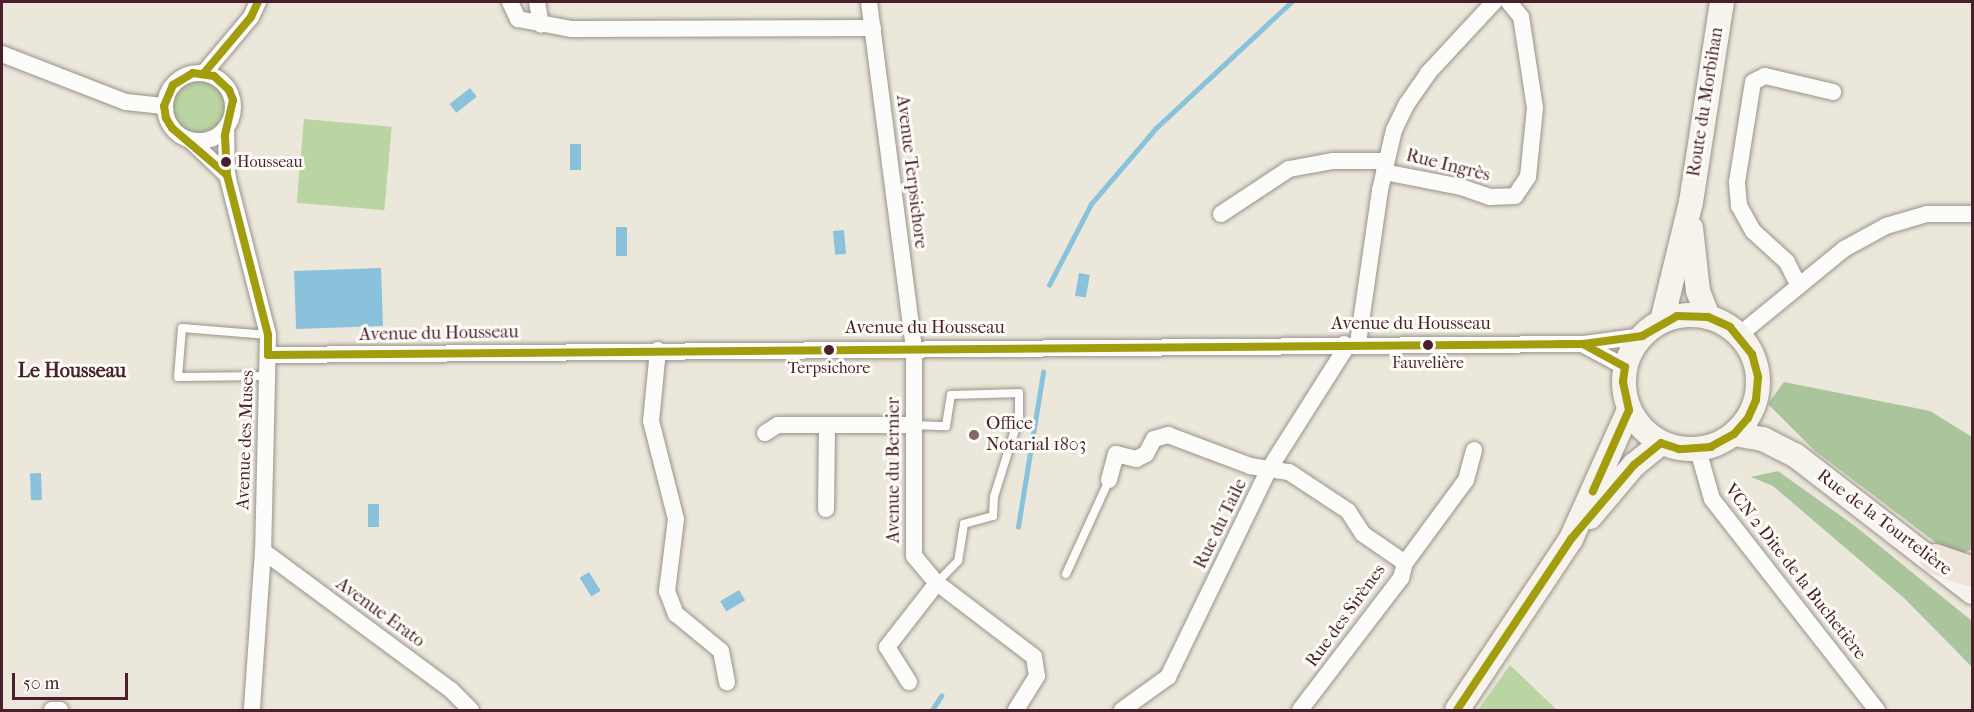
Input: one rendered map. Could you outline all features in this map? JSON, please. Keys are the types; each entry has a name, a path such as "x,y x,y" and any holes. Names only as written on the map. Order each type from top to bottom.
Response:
{"highway":[{"path":"1935,559 1972,572"}],"main road":[{"name":"Route du Morbihan","path":"1662,321 1691,202 1722,2"},
{"name":"Route du Morbihan","path":"1691,202 1694,274 1707,317"},
{"path":"1692,315 1707,317 1739,335 1755,365 1756,400 1748,418 1734,434 1698,450 1661,443 1642,430 1629,410 1623,382 1625,367 1642,336 1662,321 1692,315"},
{"name":"Rue de la Tourtelière","path":"1756,400 1795,455"},
{"path":"1571,539 1629,410"},
{"name":"Rue de la Tourtelière","path":"1734,434 1763,439 1795,455 1935,559 1972,592"},
{"path":"1457,711 1571,539 1634,465 1661,443"}],"street":[{"path":"204,73 251,17 258,2"},
{"path":"510,2 518,19 541,26 572,29 873,28"},
{"path":"537,2 541,26"},
{"name":"Avenue Terpsichore","path":"869,2 914,347"},
{"name":"Rue du Taile","path":"1122,711 1168,676 1269,469 1344,351 1351,344 1385,166 1406,105 1452,45 1494,2"},
{"name":"Rue Ingrès","path":"1385,166 1461,187 1490,198 1515,196 1528,177 1535,108 1521,17 1509,2"},
{"path":"2,54 126,102 164,106"},
{"path":"191,141 210,140 226,129 234,110 229,90 204,73 192,73 173,85 164,106 171,128 191,141 227,175"},
{"path":"1799,286 1787,262 1753,231 1739,206 1737,182 1753,82 1765,76 1833,92"},
{"name":"Avenue des Muses","path":"226,129 227,175 268,335 263,551 252,711"},
{"path":"1221,214 1289,169 1332,161 1385,166"},
{"path":"1739,335 1844,249 1886,226 1927,214 1972,214"},
{"name":"Avenue du Housseau","path":"268,355 914,347 1583,344 1642,336"},
{"name":"Avenue du Housseau","path":"1583,344 1625,367"},
{"name":"Avenue du Bernier","path":"914,347 912,425 914,556 937,583 1034,657 1037,676 1016,711"},
{"path":"658,350 651,421 676,519 667,591 676,614 721,651 727,682"},
{"path":"765,433 778,425 912,425"},
{"path":"826,509 827,426"},
{"name":"Rue des Sirènes","path":"1109,480 1116,454 1136,459 1146,454 1155,439 1168,435 1250,466 1289,472 1348,511 1363,534 1405,563 1401,578 1300,711"},
{"path":"1405,563 1466,480 1474,450"},
{"name":"VCN 2 Dite de la Buchetière","path":"1698,450 1712,499 1877,711"},
{"name":"Avenue Erato","path":"263,551 451,690 471,711"},
{"path":"909,682 887,647 937,583"},
{"path":"52,711 60,711"}],"lane":[{"path":"268,335 182,328 178,377 268,376"},
{"path":"912,425 946,426 951,395 1019,393 1019,417 994,497 993,516 964,524 958,561 937,583"},
{"path":"1066,574 1109,480"}],"green space":[{"path":"199,78 210,80 223,91 228,107 226,118 215,131 199,136 188,134 175,123 170,107 172,96 183,83"},
{"path":"304,119 392,127 384,210 297,203"},
{"path":"1784,382 1930,411 1972,437 1972,549 1955,557 1815,451 1768,404"},
{"path":"1778,471 1855,526 1972,621 1972,667 1904,598 1773,486 1751,477"},
{"path":"1510,665 1557,710 1478,710"}],"water":[{"path":"470,88 477,97 456,113 450,104"},
{"path":"570,144 581,144 581,170 570,170"},
{"path":"616,227 627,227 627,256 616,256"},
{"path":"844,230 846,254 835,255 833,231"},
{"path":"381,268 383,326 296,329 294,271"},
{"path":"1079,273 1090,275 1086,298 1075,296"},
{"path":"30,473 41,473 42,500 31,500"},
{"path":"368,504 379,504 379,527 368,527"},
{"path":"589,572 601,591 591,596 580,578"},
{"path":"739,590 745,600 726,612 720,601"}],"waterway":[{"path":"1049,285 1091,204 1155,129 1291,2"},
{"path":"1018,527 1043,372"},
{"path":"932,710 941,696"}],"transit line":[{"path":"204,73 251,17 258,2"},
{"path":"193,73 214,76 229,90 233,100 225,136 227,175 172,128 166,118 164,106 173,85 193,73"},
{"path":"227,175 268,335 268,355"},
{"path":"268,355 1583,344 1642,336 1677,316 1708,317 1730,327 1752,354 1758,377 1756,400 1748,418 1734,434 1711,447 1679,449 1661,443 1634,465 1571,539 1457,710"},
{"path":"1559,344 1583,344 1625,367 1623,382 1629,410 1593,491"}],"place":[{"name":"Housseau","path":"226,162"},
{"name":"Fauvelière","path":"1428,345"},
{"name":"Terpsichore","path":"829,350"},
{"name":"Office Notarial 1803","path":"974,435"}],"district":[{"name":"Le Housseau","path":"72,370"}]}
